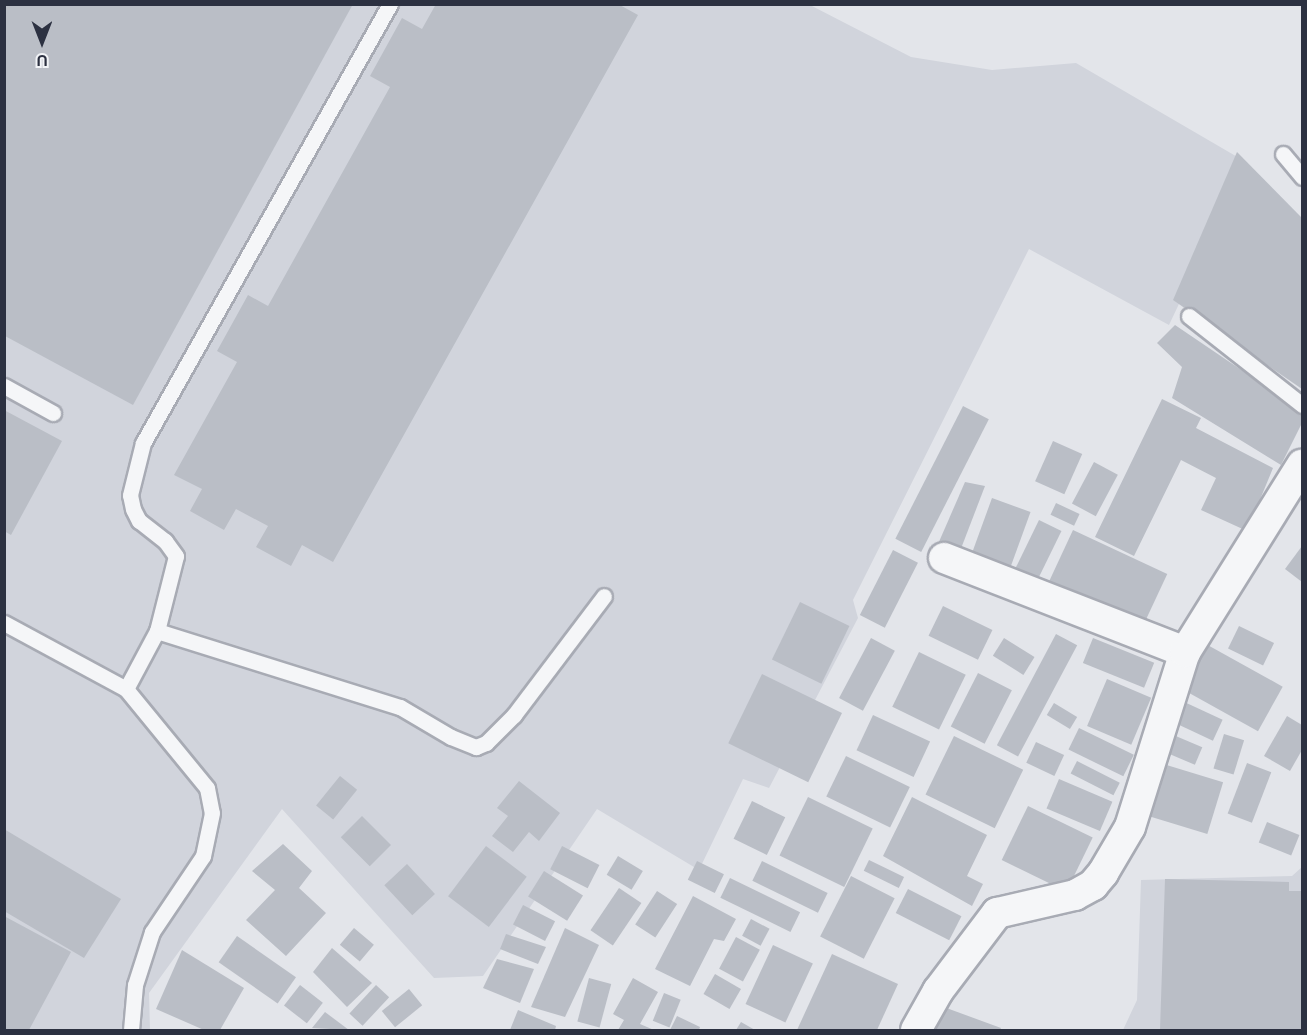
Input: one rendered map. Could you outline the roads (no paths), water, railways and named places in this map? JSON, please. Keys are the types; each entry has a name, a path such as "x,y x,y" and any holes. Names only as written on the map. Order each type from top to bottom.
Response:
{"street":[{"path":"916,1030 938,991 997,913 1075,895 1093,885 1103,873 1130,827 1185,652 1258,542 1302,465"},
{"path":"944,558 1185,652"}],"lane":[{"path":"126,689 157,631 176,556 165,541 140,521 133,509 130,495 143,443 390,4"},
{"path":"1283,154 1302,177"},
{"path":"1189,316 1302,405"},
{"path":"4,386 53,413"},
{"path":"157,631 400,707 451,737 476,747 486,743 521,707 604,596"},
{"path":"4,623 126,689 207,788 212,813 203,856 152,932 135,985 131,1030"}]}
